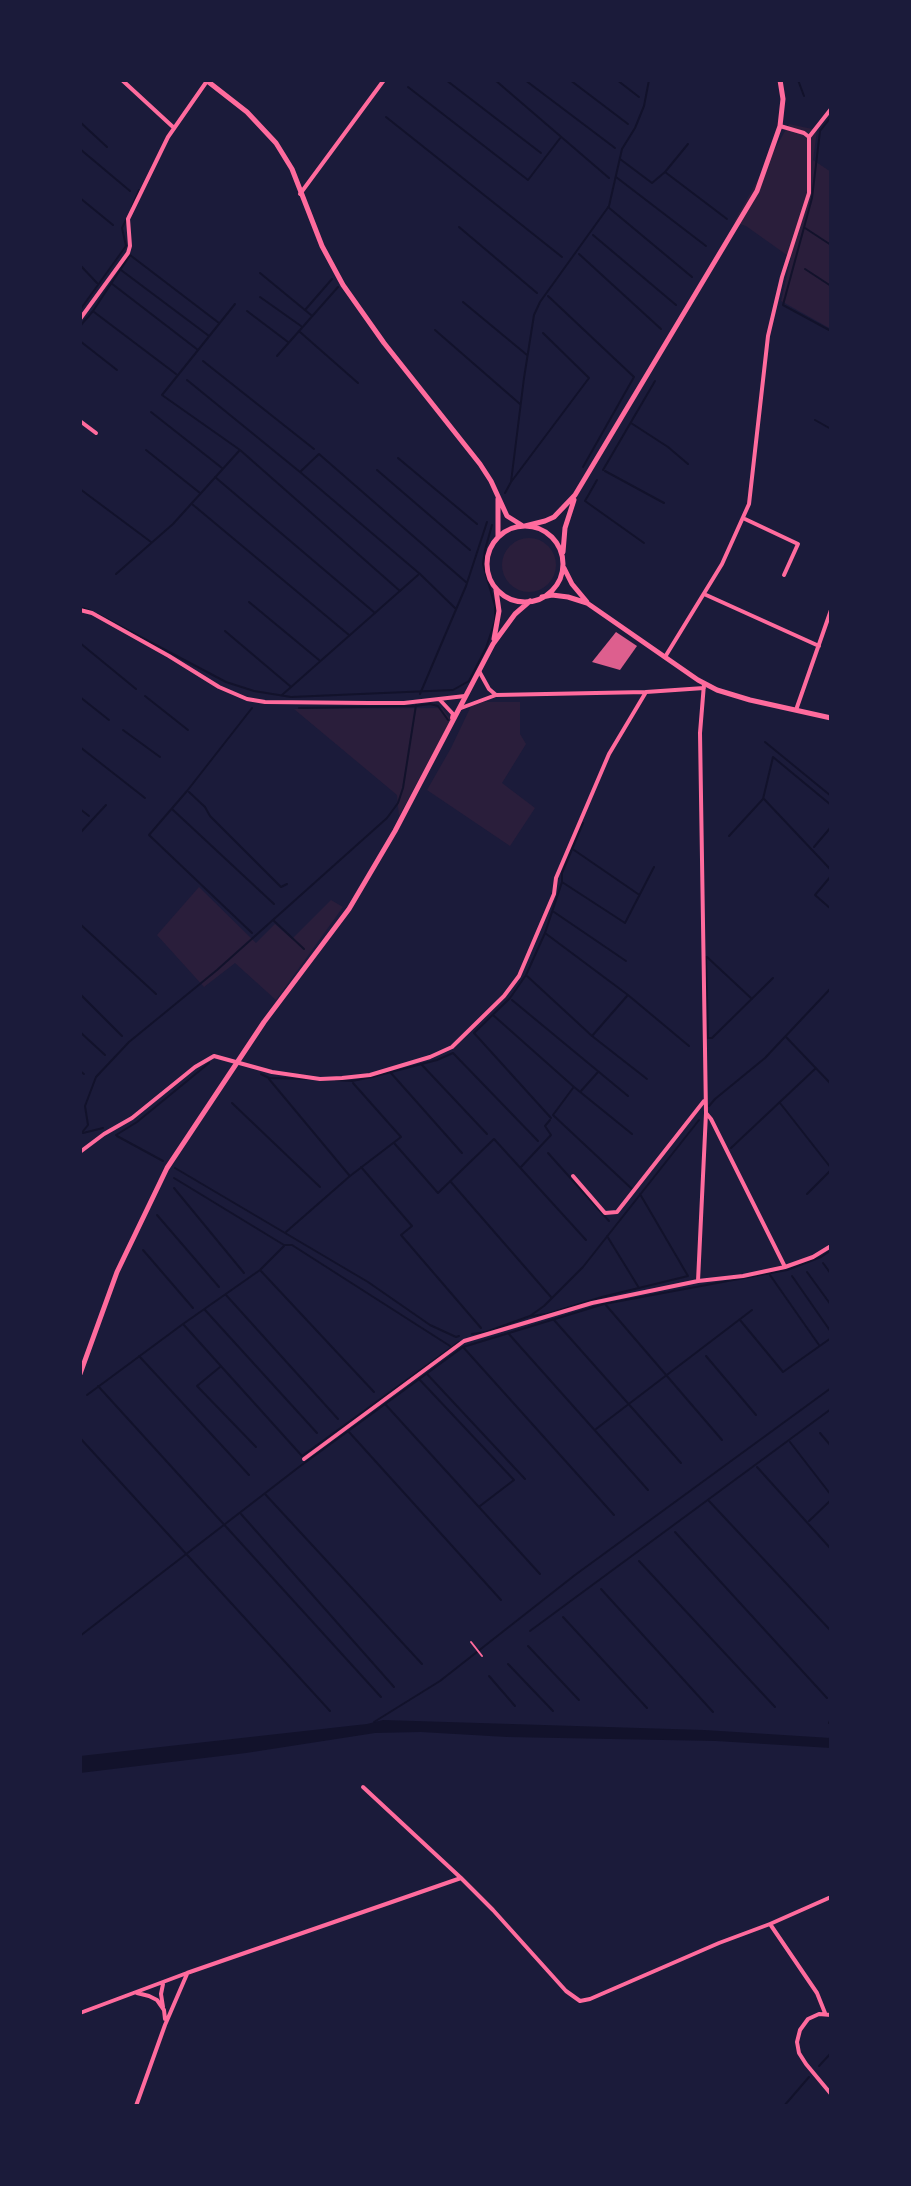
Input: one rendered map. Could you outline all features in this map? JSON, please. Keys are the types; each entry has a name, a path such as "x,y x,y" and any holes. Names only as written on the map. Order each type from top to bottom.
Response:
{"main road":[{"path":"496,540 506,532 554,517 575,495 757,191 780,126 783,99 780,80"},
{"path":"207,81 247,112 276,143 292,169 328,259 355,305 480,464 507,516 524,526 541,529 558,545 572,584 587,603 704,686 831,718"},
{"path":"542,597 557,584 562,573 565,528 575,495"},
{"path":"493,644 499,605 488,561 499,533 498,498"},
{"path":"495,586 511,599 530,601"},
{"path":"80,1374 117,1272 167,1168 264,1022 349,909 395,831 493,644 515,614 530,601 564,596 587,603"}],"street":[{"path":"122,80 174,127"},
{"path":"300,194 384,80"},
{"path":"80,319 128,253 128,219 174,127 207,81"},
{"path":"665,657 722,564 749,504 768,336 782,277 809,193 809,137 831,109"},
{"path":"780,126 809,137"},
{"path":"80,421 96,433"},
{"path":"744,519 798,544 784,575"},
{"path":"704,594 819,646"},
{"path":"80,610 92,613 219,687 247,699 265,702 404,703 465,696"},
{"path":"796,710 831,610"},
{"path":"479,670 489,689 496,695"},
{"path":"459,708 496,695 646,692 704,686 700,743 706,1113 698,1281"},
{"path":"80,1152 132,1118 195,1067 214,1056 272,1072 320,1079 370,1075 452,1047 504,996 519,976 554,894 556,878 609,754 646,692"},
{"path":"438,699 453,714 451,725"},
{"path":"573,1176 605,1213 617,1212 705,1099"},
{"path":"706,1113 785,1267"},
{"path":"304,1459 464,1341 592,1303 785,1267 813,1257 831,1246"},
{"path":"363,1787 461,1878 566,1991 580,2001 831,1897"},
{"path":"80,2013 461,1878"},
{"path":"770,1924 828,2014 808,2019 800,2030 797,2042 806,2064 831,2094"},
{"path":"136,2106 165,2025 174,1989 187,1973"},
{"path":"165,1982 174,1989"},
{"path":"165,1982 161,1994 165,2025"},
{"path":"134,1993 153,1998 164,2010"}],"path":[{"path":"471,1642 482,1656"}],"shaded area":[{"path":"789,124 817,130 813,160 831,172 831,329 781,301 791,258 746,226 734,222"},
{"path":"529,538 548,546 556,565 548,584 529,592 510,584 502,565 510,546"},
{"path":"473,702 520,702 520,734 526,744 502,783 535,808 510,846 427,790"},
{"path":"442,708 451,720 399,816 397,795 294,709"},
{"path":"199,887 256,943 275,924 292,939 331,900 343,907 276,1000 235,963 204,987 157,935"},
{"path":"383,1720 704,1730 831,1738 831,1748 716,1741 375,1733 246,1753 80,1773 80,1756"}],"building":[{"path":"616,632 637,646 620,670 592,662"}],"waterway":[{"path":"446,80 541,153"},
{"path":"495,80 609,178"},
{"path":"525,80 615,148"},
{"path":"570,80 628,124"},
{"path":"617,80 639,97"},
{"path":"505,493 511,482 534,315 540,302 609,206 622,149 644,106 649,80"},
{"path":"798,80 804,96"},
{"path":"408,87 528,180 561,137"},
{"path":"386,117 562,257"},
{"path":"831,117 820,131 812,198 783,305 831,331"},
{"path":"80,122 107,147"},
{"path":"620,159 652,183 688,144"},
{"path":"80,149 130,191"},
{"path":"665,172 727,219"},
{"path":"616,177 706,246"},
{"path":"132,207 139,190"},
{"path":"80,198 113,225"},
{"path":"608,207 692,277"},
{"path":"80,310 126,246 122,228 126,220"},
{"path":"459,227 537,293"},
{"path":"805,228 831,245"},
{"path":"593,235 676,305"},
{"path":"579,254 661,329"},
{"path":"80,326 130,255 219,323"},
{"path":"80,265 97,283"},
{"path":"805,269 831,286"},
{"path":"121,270 209,336"},
{"path":"260,273 311,315"},
{"path":"305,310 332,279"},
{"path":"111,283 198,350"},
{"path":"277,356 338,287"},
{"path":"548,296 634,377 583,467"},
{"path":"260,297 301,326"},
{"path":"463,302 527,355"},
{"path":"235,304 162,395 240,450 400,591"},
{"path":"247,311 288,342"},
{"path":"94,312 176,374"},
{"path":"435,330 520,404"},
{"path":"300,332 358,383"},
{"path":"511,482 589,378 543,333"},
{"path":"80,341 117,370"},
{"path":"203,361 314,449"},
{"path":"187,380 420,574 456,609"},
{"path":"603,470 655,381"},
{"path":"151,412 222,468"},
{"path":"815,420 831,429"},
{"path":"631,423 688,464"},
{"path":"146,450 200,493"},
{"path":"116,574 173,524 239,451"},
{"path":"300,472 319,454 467,583"},
{"path":"398,458 477,524"},
{"path":"377,470 470,550"},
{"path":"605,471 664,503"},
{"path":"215,477 375,613"},
{"path":"597,480 585,501 644,543"},
{"path":"80,489 151,542"},
{"path":"192,504 349,635"},
{"path":"420,694 466,586 487,522"},
{"path":"97,614 226,682 254,691 291,697 453,690 469,681 486,648 495,621 495,606 483,564 492,525"},
{"path":"282,695 418,575"},
{"path":"249,602 319,660"},
{"path":"80,607 91,611"},
{"path":"225,631 290,686"},
{"path":"80,643 136,689"},
{"path":"145,696 188,730"},
{"path":"80,697 109,720"},
{"path":"299,708 430,704 438,706 448,720"},
{"path":"80,1135 88,1125 85,1106 96,1077 129,1042 217,970 387,818 398,803 403,788 416,705"},
{"path":"252,708 149,835 252,933"},
{"path":"123,730 160,757"},
{"path":"765,742 831,796"},
{"path":"80,747 145,798"},
{"path":"729,836 763,799 773,757 831,805"},
{"path":"189,792 281,887 287,884"},
{"path":"764,799 831,870"},
{"path":"80,833 106,805"},
{"path":"80,809 89,816"},
{"path":"172,809 274,904"},
{"path":"551,1118 474,1033 510,998 526,975 545,933 562,882 562,873 583,823"},
{"path":"814,847 831,827"},
{"path":"574,850 638,894"},
{"path":"562,882 625,923 654,867"},
{"path":"831,876 815,895 831,909"},
{"path":"554,912 626,961"},
{"path":"273,920 304,949"},
{"path":"80,924 156,994"},
{"path":"545,933 628,995 689,1046"},
{"path":"706,957 708,1038 712,1038 773,978"},
{"path":"707,957 752,999"},
{"path":"527,976 592,1036 647,1079"},
{"path":"709,1106 765,1058 831,988"},
{"path":"80,994 122,1036"},
{"path":"592,1036 627,996"},
{"path":"512,1000 628,1096"},
{"path":"493,1015 632,1134"},
{"path":"80,1032 105,1055"},
{"path":"786,1037 831,1084"},
{"path":"336,1080 372,1077 453,1053 538,1141"},
{"path":"116,1135 137,1122 209,1063"},
{"path":"422,1065 487,1134"},
{"path":"731,1148 816,1068"},
{"path":"80,1071 84,1074"},
{"path":"581,1091 598,1072"},
{"path":"391,1073 462,1153"},
{"path":"261,1074 269,1078 310,1079"},
{"path":"269,1079 349,1175"},
{"path":"286,1232 350,1176 401,1137 353,1083"},
{"path":"553,1115 573,1088"},
{"path":"232,1103 320,1187"},
{"path":"780,1103 831,1168"},
{"path":"553,1115 632,1189"},
{"path":"521,1167 551,1135 545,1126 550,1120"},
{"path":"472,1334 530,1316 544,1306 583,1267 699,1120"},
{"path":"83,1133 103,1128"},
{"path":"117,1136 163,1161"},
{"path":"394,1143 438,1193 494,1139 586,1240"},
{"path":"548,1153 609,1221"},
{"path":"361,1167 412,1226 401,1235 481,1328"},
{"path":"175,1168 368,1282 430,1325 459,1336"},
{"path":"807,1194 831,1170"},
{"path":"174,1178 284,1245 292,1245 450,1346"},
{"path":"450,1181 551,1297"},
{"path":"174,1188 244,1273"},
{"path":"531,1316 688,1276 640,1194"},
{"path":"157,1215 219,1287"},
{"path":"607,1236 639,1288"},
{"path":"87,1395 260,1270 284,1246"},
{"path":"143,1250 193,1308"},
{"path":"80,1636 299,1467 463,1347 604,1304 787,1270 831,1250"},
{"path":"823,1263 831,1274"},
{"path":"260,1270 374,1392"},
{"path":"807,1272 831,1305"},
{"path":"770,1275 819,1345"},
{"path":"792,1276 831,1332"},
{"path":"226,1295 338,1419"},
{"path":"605,1304 722,1440"},
{"path":"205,1310 317,1433"},
{"path":"596,1429 752,1310"},
{"path":"554,1320 681,1463"},
{"path":"740,1320 783,1372 831,1338"},
{"path":"183,1324 302,1456 459,1342"},
{"path":"508,1333 648,1490"},
{"path":"463,1347 614,1515"},
{"path":"139,1356 249,1475"},
{"path":"706,1356 756,1415"},
{"path":"220,1367 197,1386 256,1447"},
{"path":"427,1374 525,1479"},
{"path":"419,1379 514,1480 480,1506"},
{"path":"98,1386 381,1697"},
{"path":"374,1722 440,1681 575,1575 831,1388"},
{"path":"385,1404 540,1574"},
{"path":"530,1631 831,1409"},
{"path":"349,1432 501,1600"},
{"path":"820,1433 831,1446"},
{"path":"80,1438 330,1711"},
{"path":"790,1442 831,1495"},
{"path":"757,1467 831,1549"},
{"path":"265,1494 422,1664"},
{"path":"809,1521 831,1500"},
{"path":"709,1501 831,1631"},
{"path":"241,1514 394,1687"},
{"path":"675,1532 827,1698"},
{"path":"639,1561 775,1707"},
{"path":"601,1589 713,1712"},
{"path":"563,1617 647,1708"},
{"path":"528,1646 579,1700"},
{"path":"508,1664 553,1711"},
{"path":"489,1676 515,1706"},
{"path":"829,1723 831,1719"},
{"path":"819,2066 831,2053"},
{"path":"784,2106 809,2077"}]}
